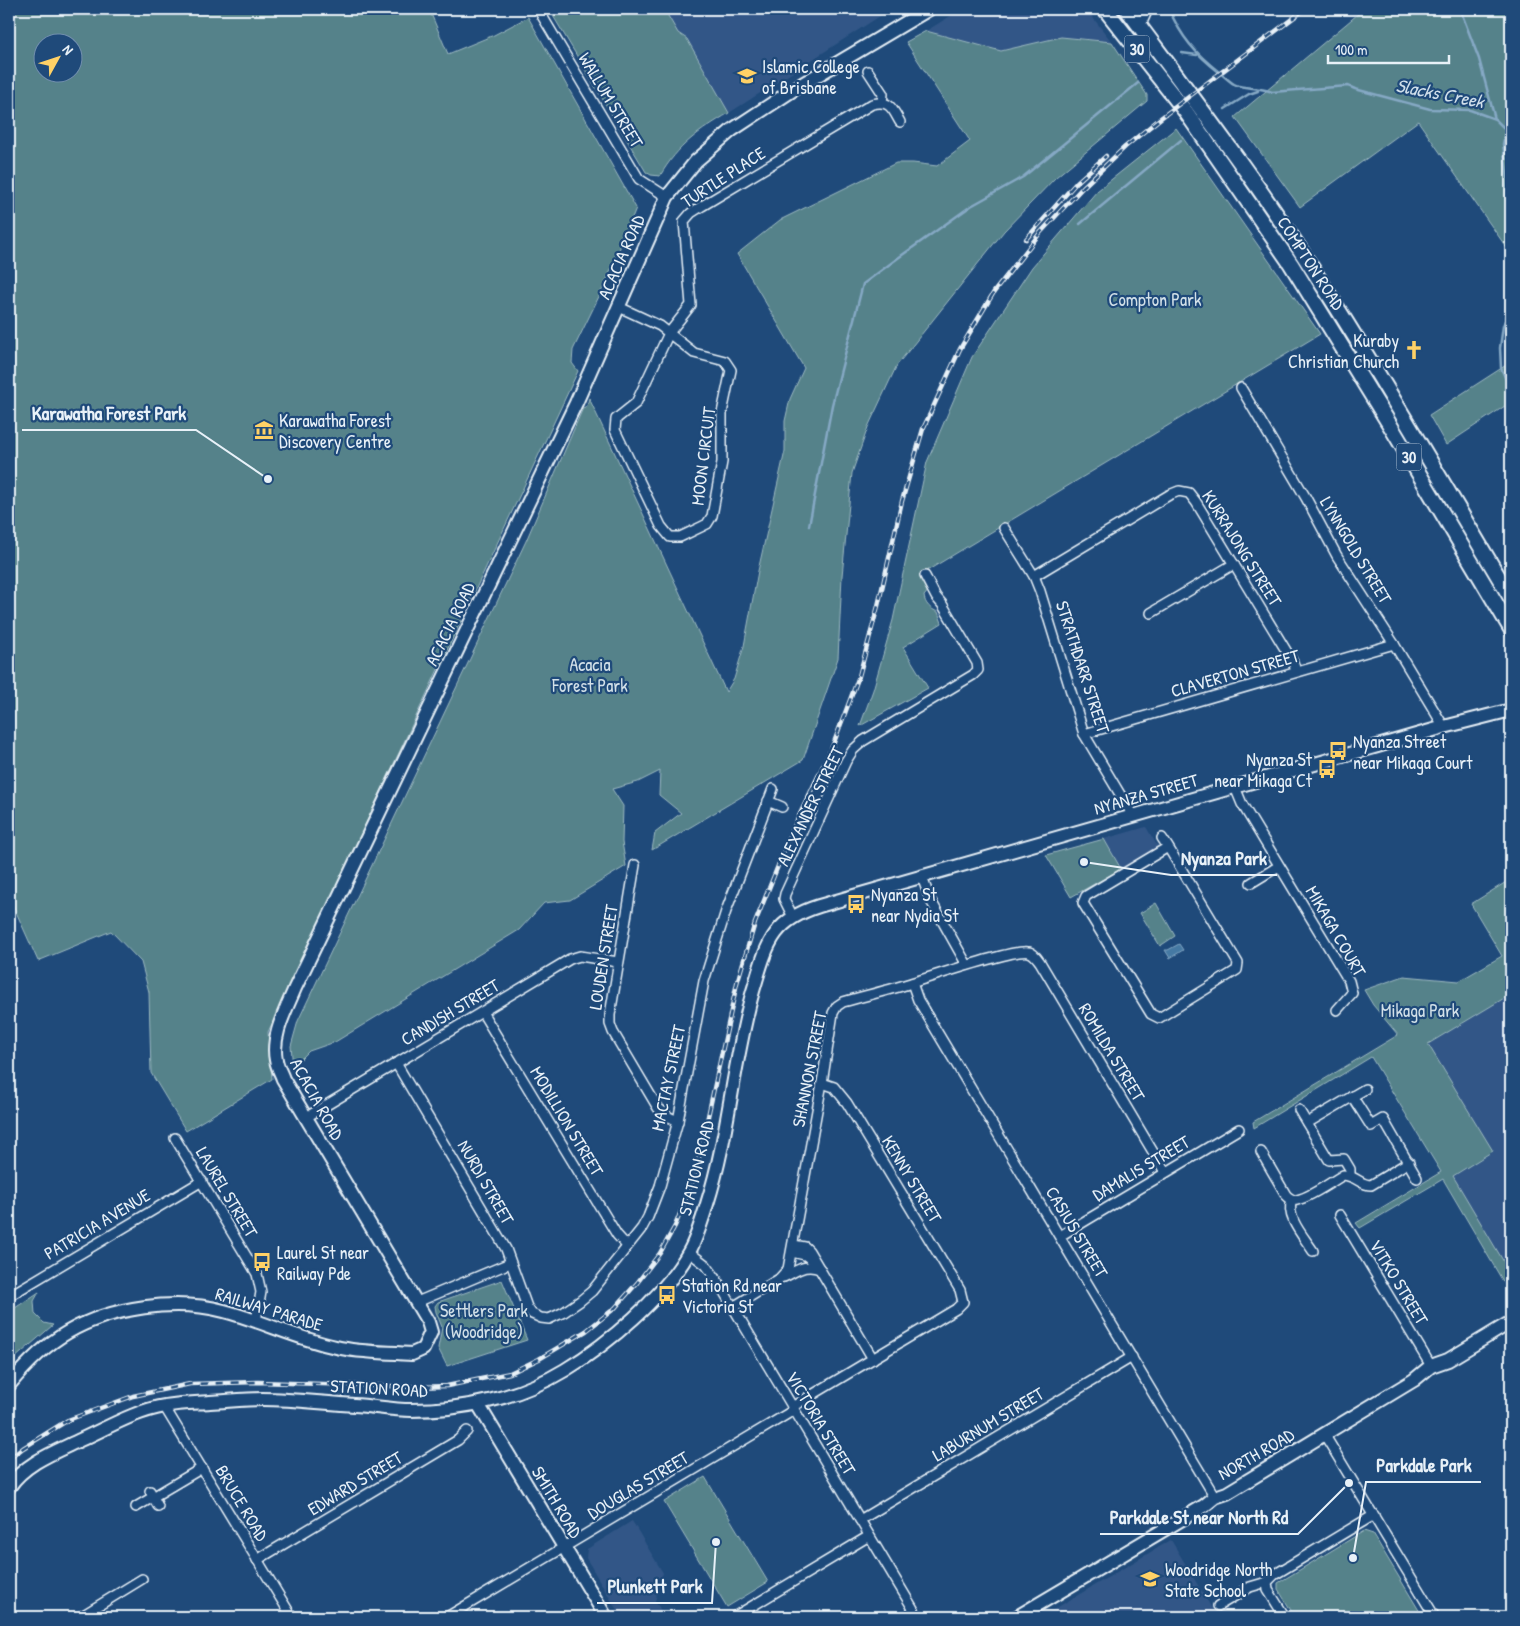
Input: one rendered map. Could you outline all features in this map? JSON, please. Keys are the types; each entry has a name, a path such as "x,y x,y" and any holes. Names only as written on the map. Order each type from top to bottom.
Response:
{"main road":[{"name":"COMPTON ROAD","path":"1105,9 1180,105 1306,287 1511,628"},
{"name":"COMPTON ROAD","path":"1127,9 1274,211 1350,330 1511,598"},
{"path":"1274,211 1268,219 1274,229 1274,241"}],"street":[{"name":"WALLUM STREET","path":"538,9 638,179 667,197"},
{"name":"ACACIA ROAD","path":"423,1348 431,1332 428,1322 283,1079 276,1060 279,1028 295,988 576,403 667,197 696,161 732,130 783,96 929,9"},
{"path":"1140,27 1148,9"},
{"path":"868,71 883,94 882,102 890,105 900,122"},
{"name":"TURTLE PLACE","path":"669,333 691,305 684,227 687,217 702,206 872,104 882,102"},
{"name":"MOON CIRCUIT","path":"618,307 648,320 669,333 694,353 724,361 731,370 722,413 722,462 712,516 707,524 701,528 674,538 670,537 661,526 615,430 618,416 636,403 669,333"},
{"name":"LYNNGOLD STREET","path":"1241,388 1298,483 1337,556 1394,644 1444,727"},
{"name":"KURRAJONG STREET","path":"1034,576 1169,495 1179,492 1189,493 1293,662 1296,671"},
{"name":"STRATHDARR STREET","path":"1004,528 1034,576 1040,591 1084,734 1133,816"},
{"path":"1151,613 1234,564"},
{"name":"ALEXANDER STREET","path":"793,917 784,899 785,894 846,761 853,750 973,675 978,670 977,663 942,604 936,598 926,576"},
{"name":"CLAVERTON STREET","path":"1084,734 1394,644"},
{"name":"NYANZA STREET","path":"793,917 819,906 1444,727 1511,710"},
{"name":"MIKAGA COURT","path":"1235,787 1242,804 1349,981 1352,993 1337,1010"},
{"name":"MACTAY STREET","path":"541,1318 549,1319 564,1312 592,1291 642,1228 654,1205 678,1121 704,981 726,911 773,789"},
{"path":"768,801 782,807"},
{"path":"1162,838 1168,847 1238,963 1239,967 1159,1018 1151,1014 1083,903 1086,896 1168,847"},
{"name":"LOUDEN STREET","path":"635,865 618,962 610,1024 658,1108 669,1117 678,1121"},
{"path":"1251,883 1279,866"},
{"path":"922,877 930,899 968,965"},
{"name":"STATION ROAD","path":"9,1487 13,1480 31,1465 50,1454 137,1414 164,1406 258,1399 429,1410 478,1404 535,1385 563,1371 584,1357 629,1322 663,1286 689,1252 700,1226 717,1168 742,1038 760,969 775,934 793,917"},
{"name":"SHANNON STREET","path":"733,1307 779,1279 788,1269 833,1013 836,1006 843,1002 968,965 1028,951"},
{"name":"ROMILDA STREET","path":"1028,951 1040,962 1165,1172"},
{"name":"CANDISH STREET","path":"306,1118 570,959 580,956 618,962"},
{"name":"CASIUS STREET","path":"912,983 918,1000 1215,1497"},
{"name":"MODILLION STREET","path":"482,1012 617,1235 627,1246"},
{"name":"NURDI STREET","path":"396,1063 506,1249 527,1307 532,1314 541,1318"},
{"name":"KENNY STREET","path":"822,1083 834,1087 847,1102 960,1290 963,1302"},
{"path":"1307,1123 1365,1089"},
{"path":"1352,1096 1371,1126 1383,1119 1409,1162 1416,1178"},
{"path":"1299,1110 1330,1160 1344,1159 1350,1169 1350,1176"},
{"name":"DAMALIS STREET","path":"1060,1236 1239,1129"},
{"name":"LAUREL STREET","path":"175,1138 258,1274 261,1292 256,1321"},
{"path":"1261,1152 1286,1195 1292,1200 1297,1200 1323,1188 1343,1175 1357,1178 1365,1185 1371,1185 1409,1162"},
{"name":"PATRICIA AVENUE","path":"9,1296 202,1180"},
{"path":"1292,1200 1289,1206 1290,1214 1313,1251"},
{"name":"VITKO STREET","path":"1340,1215 1431,1366"},
{"path":"797,1222 800,1234 873,1359"},
{"path":"792,1248 805,1248 810,1251"},
{"path":"792,1248 807,1256 819,1268"},
{"name":"VICTORIA STREET","path":"689,1252 706,1265 733,1307 918,1617"},
{"path":"417,1302 510,1263"},
{"path":"779,1279 805,1266 819,1268"},
{"name":"DOUGLAS STREET","path":"448,1617 956,1310 963,1302"},
{"name":"RAILWAY PARADE","path":"9,1384 24,1366 69,1331 92,1321 147,1306 193,1305 223,1311 337,1348 412,1354 423,1348"},
{"name":"NORTH ROAD","path":"1017,1617 1196,1511 1215,1497 1227,1493 1414,1380 1431,1366 1448,1360 1511,1322"},
{"name":"LABURNUM STREET","path":"860,1520 1132,1357"},
{"name":"SMITH ROAD","path":"478,1404 606,1617"},
{"name":"BRUCE ROAD","path":"164,1406 292,1617"},
{"name":"EDWARD STREET","path":"257,1560 458,1440 467,1431"},
{"path":"1324,1434 1436,1617"},
{"path":"136,1508 152,1494 202,1468"},
{"path":"152,1494 158,1506"},
{"path":"1218,1606 1250,1587 1267,1582 1274,1575 1374,1515"},
{"path":"734,1617 869,1536"},
{"path":"80,1617 142,1579"},
{"path":"1267,1582 1268,1590 1285,1617"}],"shaded area":[{"name":"Islamic College of Brisbane","path":"664,9 891,9 729,113 687,39 678,33"},
{"path":"962,9 1086,9 1112,42 1061,37 1001,51 926,31"},
{"path":"1146,827 1158,847 1121,869 1104,839"},
{"path":"1179,944 1183,950 1170,958 1165,950"},
{"path":"1511,994 1511,1274 1452,1176 1493,1152 1428,1044"},
{"path":"632,1521 663,1573 655,1601 665,1617 621,1617 586,1558 587,1549"},
{"name":"Woodridge North State School","path":"1171,1540 1217,1617 1041,1617"}],"green space":[{"path":"9,9 429,9 448,54 494,35 528,17 636,208 606,282 573,350 572,363 578,371 268,1032 272,1079 186,1131 151,1073 149,992 141,962 111,931 38,961 12,903 9,904"},
{"path":"549,9 664,9 678,33 687,39 729,113 708,126 682,147 660,176 651,175 646,172"},
{"path":"1364,9 1511,9 1511,254 1418,121 1300,207 1235,117"},
{"name":"Acacia Forest Park","path":"926,31 1001,51 1061,37 1112,42 1147,95 1147,101 1056,177 1004,231 897,365 868,427 852,473 842,576 838,658 803,760 652,850 655,833 681,813 659,795 660,771 638,782 612,789 623,806 622,842 626,866 570,900 544,903 519,930 335,1042 309,1051 293,1067 291,1046 298,1021 526,541 589,398 726,692 734,679 744,646 758,571 785,451 785,421 790,399 804,368 737,254 780,220 896,163 937,166 970,141 906,42"},
{"name":"Compton Park","path":"1176,128 1320,334 920,575 929,590 924,596 925,601 930,608 938,612 942,623 903,647 928,688 860,726 873,690 893,620 927,462 972,357 1032,267 1097,191"},
{"path":"1511,362 1511,402 1446,445 1429,415"},
{"path":"1104,839 1121,869 1071,897 1046,855"},
{"name":"Mikaga Park","path":"1511,879 1511,909 1507,912 1511,919 1511,994 1428,1044 1493,1151 1453,1176 1511,1274 1511,1295 1443,1179 1360,1228 1356,1223 1441,1172 1371,1057 1254,1128 1253,1122 1398,1035 1373,1005 1364,990 1404,976 1459,981 1502,956 1471,904"},
{"path":"1156,903 1175,936 1160,946 1140,913"},
{"name":"Settlers Park (Woodridge)","path":"502,1280 527,1340 447,1366 438,1348 442,1327 435,1306 438,1302"},
{"path":"39,1292 34,1301 35,1314 44,1323 53,1325 14,1359 10,1359 9,1312"},
{"path":"705,1477 768,1582 727,1607 664,1502"},
{"path":"1364,1531 1373,1534 1423,1617 1295,1617 1278,1589 1278,1583"}],"waterway":[{"name":"Slacks Creek","path":"1169,9 1178,28 1196,51 1210,65 1238,86 1272,92 1348,86 1430,109 1470,110 1495,119 1506,130 1503,144 1508,180 1507,191 1511,244"},
{"path":"1460,9 1479,59 1495,119"},
{"path":"1182,53 1197,55"},
{"path":"809,526 832,405 863,284 971,206 1023,177 1138,83"},
{"path":"1225,109 1249,94 1258,91"},
{"name":"Slacks Creek","path":"1506,130 1511,126"},
{"path":"1080,224 1181,140"},
{"name":"Slacks Creek","path":"1511,249 1509,309 1503,326 1500,348 1501,368 1511,391"}],"railway":[{"path":"9,1459 68,1420 133,1396 190,1384 258,1382 419,1387 447,1386 510,1373 539,1359 586,1331 615,1308 660,1253 675,1226 695,1176 737,983 755,923 792,831 833,745 859,676 878,606 902,501 923,429 960,349 994,292 1040,233 1083,187 1125,147 1162,117 1305,9"},
{"path":"1026,239 1077,182 1106,156"}],"place":[{"name":"Islamic College of Brisbane","path":"747,76"},
{"name":"Kuraby Christian Church","path":"1414,350"},
{"name":"Karawatha Forest Discovery Centre","path":"264,430"},
{"name":"Karawatha Forest Park","path":"268,479"},
{"name":"Nyanza Street near Mikaga Court","path":"1338,751"},
{"name":"Nyanza St near Mikaga Ct","path":"1327,769"},
{"name":"Nyanza Park","path":"1084,862"},
{"name":"Nyanza St near Nydia St","path":"856,904"},
{"name":"Laurel St near Railway Pde","path":"262,1262"},
{"name":"Station Rd near Victoria St","path":"667,1295"},
{"name":"Parkdale St near North Rd","path":"1349,1483"},
{"name":"Plunkett Park","path":"716,1542"},
{"name":"Parkdale Park","path":"1353,1558"},
{"name":"Woodridge North State School","path":"1150,1579"}]}
